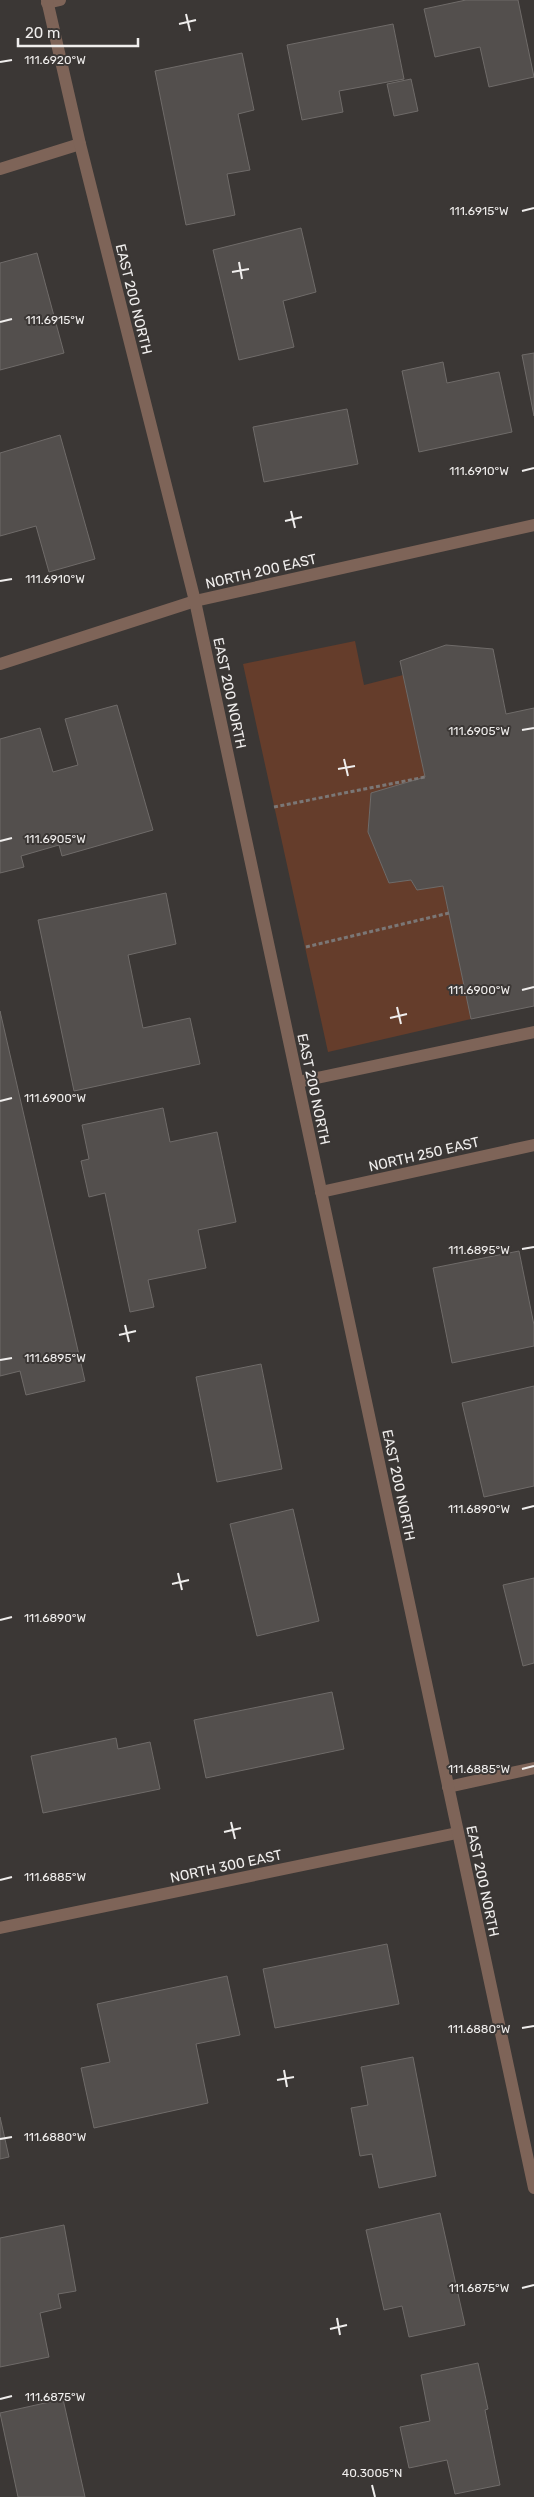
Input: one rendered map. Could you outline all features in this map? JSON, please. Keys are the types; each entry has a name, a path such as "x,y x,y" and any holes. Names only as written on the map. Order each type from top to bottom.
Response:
{"street":[{"name":"EAST 200 NORTH","path":"51,1 80,144 195,601 534,2188"},
{"path":"0,169 80,144"},
{"name":"NORTH 200 EAST","path":"0,664 195,601 534,525"},
{"path":"298,1082 534,1032"},
{"name":"NORTH 250 EAST","path":"321,1192 534,1145"},
{"path":"448,1787 534,1768"},
{"name":"NORTH 300 EAST","path":"0,1928 457,1833"}],"path":[{"path":"274,807 425,777"},
{"path":"306,947 449,913"}],"shaded area":[{"path":"355,641 364,685 403,675 425,777 371,793 368,832 389,883 411,880 417,890 443,886 471,1019 328,1052 243,664"}],"building":[{"path":"466,0 518,0 534,77 489,87 480,47 435,57 424,9"},
{"path":"393,24 404,79 339,91 343,112 302,120 287,45"},
{"path":"242,53 254,110 238,114 250,170 227,174 235,215 186,225 155,71"},
{"path":"411,79 418,111 394,116 387,84"},
{"path":"301,228 316,292 283,301 294,347 239,360 213,250"},
{"path":"37,253 64,353 0,370 0,263"},
{"path":"534,353 534,416 522,355"},
{"path":"443,362 447,383 499,372 512,432 419,452 402,371"},
{"path":"347,409 358,464 264,482 253,427"},
{"path":"60,435 95,559 49,572 36,526 0,536 0,453"},
{"path":"446,645 493,649 506,714 534,708 534,1006 471,1019 443,886 417,890 411,880 389,883 368,832 371,793 425,777 400,661"},
{"path":"117,705 153,830 62,856 59,845 21,856 24,867 0,873 0,739 40,728 53,772 78,765 65,719"},
{"path":"166,893 176,944 128,955 143,1028 190,1018 200,1064 74,1091 38,920"},
{"path":"0,1011 85,1381 26,1395 20,1371 0,1376"},
{"path":"163,1108 170,1142 217,1132 236,1222 198,1230 206,1268 148,1280 154,1307 130,1312 105,1193 89,1197 81,1161 89,1159 82,1125"},
{"path":"519,1251 534,1325 534,1346 452,1363 433,1268"},
{"path":"261,1364 282,1469 217,1482 196,1377"},
{"path":"534,1386 534,1486 484,1497 462,1403"},
{"path":"293,1509 319,1621 257,1636 230,1524"},
{"path":"534,1578 534,1663 523,1666 503,1585"},
{"path":"332,1692 344,1749 206,1778 194,1720"},
{"path":"116,1738 118,1749 150,1742 160,1789 43,1813 31,1756"},
{"path":"387,1944 399,2004 275,2028 263,1969"},
{"path":"227,1976 240,2035 196,2044 208,2103 94,2128 81,2068 110,2062 97,2004"},
{"path":"413,2057 436,2176 379,2188 372,2154 360,2156 351,2108 368,2105 361,2067"},
{"path":"0,2117 9,2157 0,2159"},
{"path":"440,2213 465,2325 409,2337 402,2306 384,2310 366,2230"},
{"path":"64,2225 76,2291 58,2294 61,2308 40,2313 49,2357 0,2367 0,2238"},
{"path":"478,2363 488,2409 485,2410 500,2485 455,2494 447,2460 409,2468 400,2427 430,2421 421,2375"},
{"path":"63,2399 85,2497 18,2497 0,2413"}]}
